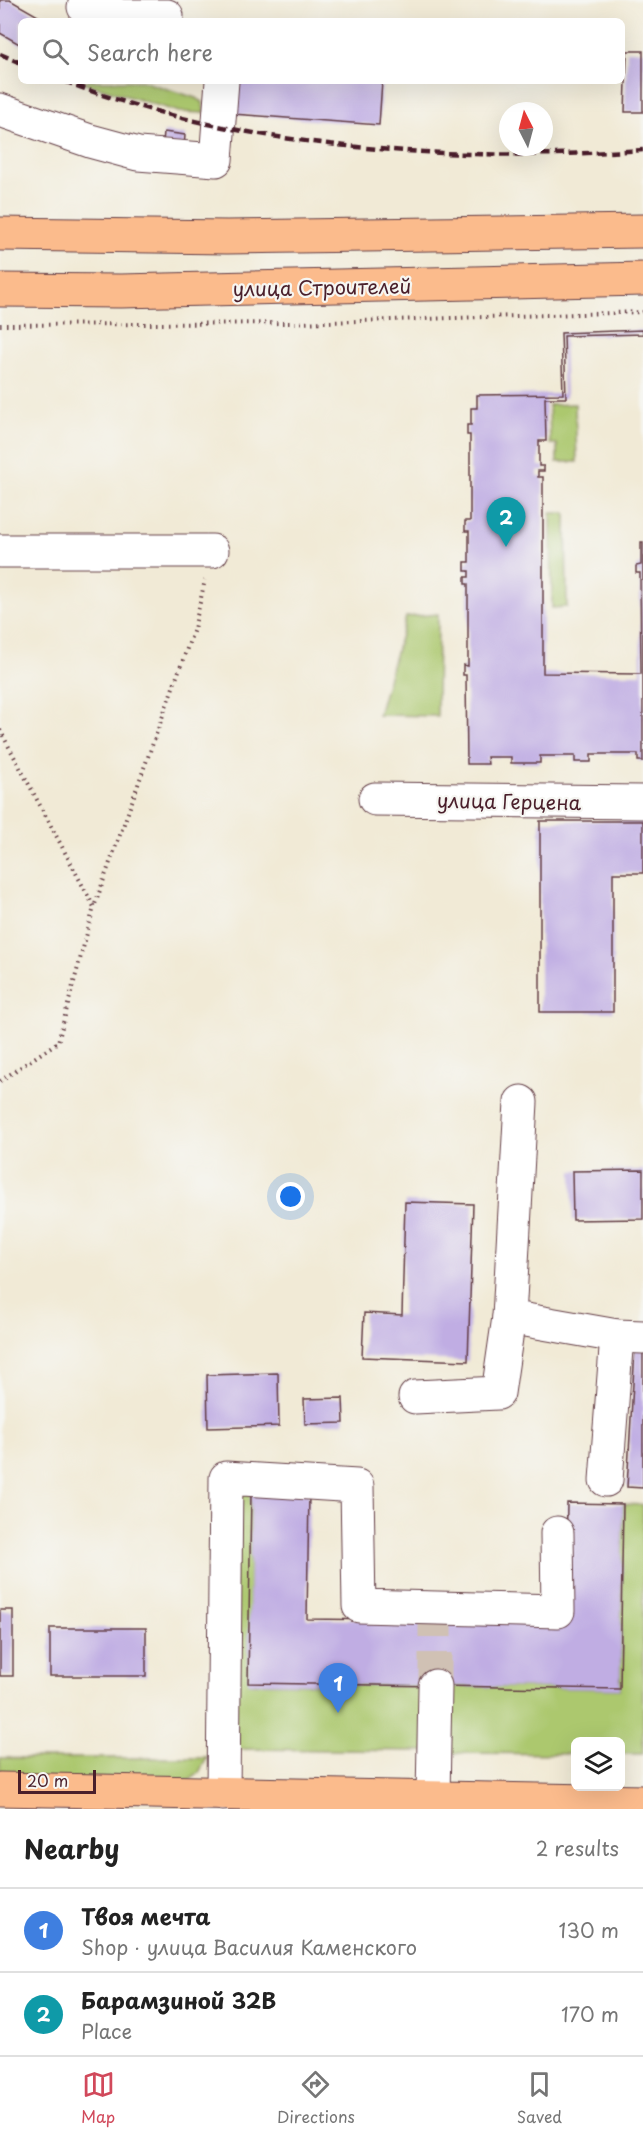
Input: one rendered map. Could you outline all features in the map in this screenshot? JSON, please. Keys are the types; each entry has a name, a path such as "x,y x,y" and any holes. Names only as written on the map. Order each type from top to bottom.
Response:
{"main road":[{"path":"0,234 227,237 643,231"},
{"name":"улица Строителей","path":"0,290 167,291 643,279"},
{"path":"0,1790 103,1800 224,1794 433,1797 503,1804 643,1802"}],"street":[{"path":"87,9 122,16 167,16"},
{"path":"0,110 138,154 216,160 216,84"},
{"path":"0,551 212,551"},
{"name":"улица Герцена","path":"375,799 643,802"},
{"path":"415,1397 498,1393 508,1317 521,1102"},
{"path":"508,1317 630,1336 606,1480"},
{"path":"224,1794 226,1478 357,1486 359,1606 435,1615 558,1611 557,1533"},
{"path":"433,1797 435,1686"}],"path":[{"path":"0,325 296,322 643,312"},
{"path":"0,1082 58,1042 94,907 194,629 212,551"},
{"path":"0,730 94,907"}],"green space":[{"path":"88,84 152,84 203,102 204,113 179,112"},
{"path":"575,404 577,462 557,462 557,444 550,444 549,405"},
{"path":"551,513 566,513 567,607 552,608"},
{"path":"438,614 437,716 378,715 406,617"},
{"path":"251,1492 249,1683 428,1686 427,1751 230,1749 236,1493"},
{"path":"623,1504 643,1505 643,1754 625,1754 625,1737 571,1737 571,1754 448,1753 447,1686 620,1689"},
{"path":"0,1758 207,1758 198,1774 190,1780 0,1781"}],"building":[{"path":"0,0 10,0 38,16 37,18 18,18 18,43 0,33"},
{"path":"627,51 643,51 643,112 625,112"},
{"path":"235,84 382,84 379,125 233,114"},
{"path":"164,132 185,135 184,147 163,144"},
{"path":"643,330 643,334 564,336 566,398 545,398 546,441 539,441 539,466 544,466 544,471 538,471 538,477 543,477 543,673 641,674 640,573 636,573 636,566 641,565 641,542 643,542 643,761 638,761 638,754 591,754 591,762 575,762 575,756 540,756 540,763 511,763 511,757 487,757 488,764 467,764 466,675 463,675 463,665 468,666 468,584 465,584 465,577 469,577 469,571 465,571 465,562 469,562 469,531 465,531 465,521 470,521 470,435 467,435 467,425 471,425 471,408 477,408 477,395 563,394 561,333"},
{"path":"540,821 643,821 643,873 613,873 613,1012 540,1012"},
{"path":"643,1170 643,1219 573,1220 572,1171"},
{"path":"405,1202 473,1204 468,1361 362,1357 364,1313 402,1315"},
{"path":"635,1349 643,1349 643,1488 627,1487"},
{"path":"278,1373 279,1426 208,1428 207,1375"},
{"path":"343,1398 344,1423 305,1424 304,1399"},
{"path":"251,1492 309,1493 307,1619 565,1622 567,1503 623,1504 620,1689 248,1683"},
{"path":"0,1610 13,1610 13,1676 0,1676"},
{"path":"50,1628 146,1628 146,1676 50,1676"}],"tunnel":[{"path":"435,1620 435,1686"}],"railway":[{"path":"0,54 18,62"},
{"path":"73,84 132,104 203,123 275,137 349,146 424,152 498,154 571,154 643,150"}],"place":[{"name":"Барамзиной 32В","path":"506,547"},
{"name":"Твоя мечта","path":"338,1713"}]}
